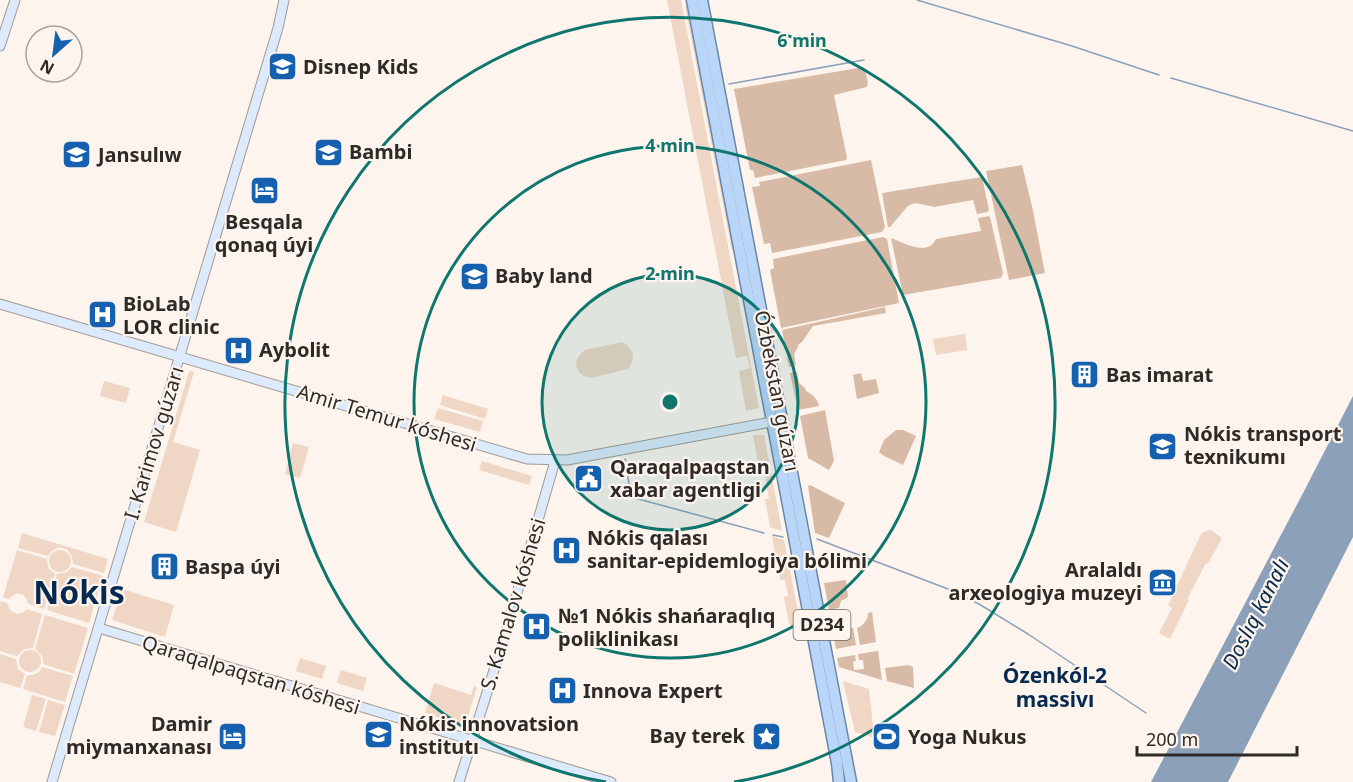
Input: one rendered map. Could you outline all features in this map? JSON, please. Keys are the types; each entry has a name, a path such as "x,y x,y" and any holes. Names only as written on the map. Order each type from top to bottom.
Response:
{"main road":[{"path":"0,46 15,0"},
{"name":"I. Karimov gúzarı","path":"52,782 278,28 284,0"},
{"name":"Ózbekstan gúzarı","path":"692,0 851,782"},
{"name":"Ózbekstan gúzarı","path":"702,0 838,781"},
{"name":"Amir Temur kóshesi","path":"0,304 527,459 567,460 777,421"},
{"name":"S. Kamalov kóshesi","path":"459,782 555,461"},
{"name":"Qaraqalpaqstan kóshesi","path":"99,628 611,782"}],"shaded area":[{"path":"667,0 681,0 759,408 746,411 739,371 750,368 747,356 736,358"},
{"path":"685,6 688,6 734,251 732,251"},
{"path":"864,67 867,87 834,95 846,160 755,178 753,170 750,170 734,89"},
{"path":"871,160 885,227 882,232 772,253 770,243 764,244 752,187 760,186 759,182"},
{"path":"1022,165 1045,273 1009,280 986,171"},
{"path":"982,177 989,210 987,212 977,214 973,200 934,207 916,203 908,206 888,227 882,193"},
{"path":"989,216 1003,273 1001,278 903,295 891,238 915,247 927,247 936,239 981,231 978,218"},
{"path":"883,237 887,239 899,303 781,328 770,270 774,268 773,259"},
{"path":"885,307 886,313 813,326 794,354 796,365 789,367 782,330"},
{"path":"965,334 967,350 936,355 933,339"},
{"path":"622,342 629,347 633,358 628,369 591,378 581,374 576,367 578,358 585,350"},
{"path":"191,371 194,372 173,442 200,450 176,532 144,522"},
{"path":"797,372 799,383 814,397 819,406 798,410 790,373"},
{"path":"861,373 863,381 876,379 879,393 857,399 853,375"},
{"path":"104,381 130,388 126,403 100,396"},
{"path":"443,395 488,409 485,419 440,405"},
{"path":"438,408 483,421 480,432 434,419"},
{"path":"825,410 834,461 829,470 808,458 800,416"},
{"path":"896,430 903,430 916,436 903,465 879,452 884,440"},
{"path":"753,435 764,435 782,531 770,527 765,499 769,499 765,476 760,474"},
{"path":"293,443 309,447 300,478 285,474"},
{"path":"482,461 532,476 529,485 479,470"},
{"path":"808,486 845,503 829,538 815,533"},
{"path":"1211,530 1222,538 1187,599 1189,600 1170,639 1159,633 1172,608 1168,605 1201,534"},
{"path":"22,533 108,559 104,573 73,564 70,554 64,548 56,549 48,556 18,548"},
{"path":"772,536 784,540 802,632 797,633 789,623 784,597 788,596 785,580 780,580"},
{"path":"17,550 47,559 48,568 55,574 44,609 28,604 27,599 22,595 15,594 9,599 3,597"},
{"path":"60,550 68,553 71,561 68,569 60,572 52,569 49,561 52,553"},
{"path":"72,567 103,576 89,623 47,610 57,574 67,572"},
{"path":"846,580 848,597 841,601 839,608 829,610 824,583"},
{"path":"122,589 174,605 165,637 112,620"},
{"path":"1,601 7,603 14,613 19,614 27,609 42,614 33,648 24,649 17,656 0,651"},
{"path":"872,612 876,642 860,645 857,628 865,622 868,613"},
{"path":"45,615 88,628 74,674 43,664 43,657 35,649"},
{"path":"841,620 853,628 856,645 836,649 831,622"},
{"path":"30,650 38,653 41,661 38,669 30,672 22,669 19,661 22,653"},
{"path":"878,651 882,680 839,667 837,658 855,655 854,670 864,669 863,660 859,660 858,654"},
{"path":"0,654 16,659 18,669 25,674 20,688 0,682"},
{"path":"300,658 326,666 322,679 296,671"},
{"path":"909,665 913,667 914,688 887,681 885,668"},
{"path":"42,667 73,676 65,702 23,689 27,675 36,674"},
{"path":"341,670 367,678 363,691 337,683"},
{"path":"843,681 869,689 874,735 872,737 855,732"},
{"path":"434,683 471,695 474,686 477,687 465,726 425,713"},
{"path":"32,695 46,699 36,731 23,727"},
{"path":"48,700 65,705 55,736 39,732"}],"water":[{"name":"Doslıq kanalı","path":"1353,396 1353,537 1228,782 1151,782 1302,495"}],"waterway":[{"path":"917,0 1072,46 1159,75"},
{"path":"729,84 864,60"},
{"path":"1171,78 1353,131"},
{"path":"625,459 631,497 764,533"},
{"path":"773,535 783,537"},
{"path":"817,539 948,589 979,604 1146,713"}],"place":[{"name":"Disnep Kids","path":"282,67"},
{"name":"Bambi","path":"328,152"},
{"name":"Jansulıw","path":"77,155"},
{"name":"Besqala qonaq úyi","path":"264,191"},
{"name":"Baby land","path":"474,276"},
{"name":"BioLab LOR clinic","path":"102,315"},
{"name":"Aybolit","path":"238,350"},
{"name":"Bas imarat","path":"1085,375"},
{"name":"Nókis transport texnikumı","path":"1163,446"},
{"name":"Qaraqalpaqstan xabar agentligi","path":"589,479"},
{"name":"Nókis qalası sanitar-epidemlogiya bólimi","path":"566,550"},
{"name":"Baspa úyi","path":"164,567"},
{"name":"Aralaldı arxeologiya muzeyi","path":"1163,582"},
{"name":"№1 Nókis shańaraqlıq poliklinikası","path":"537,627"},
{"name":"Innova Expert","path":"562,691"},
{"name":"Nókis innovatsion institutı","path":"378,735"},
{"name":"Damir miymanxanası","path":"233,736"},
{"name":"Bay terek","path":"766,736"},
{"name":"Yoga Nukus","path":"887,737"}],"district":[{"name":"Nókis","path":"79,593"},
{"name":"Ózenkól-2 massivı","path":"1055,688"}]}
